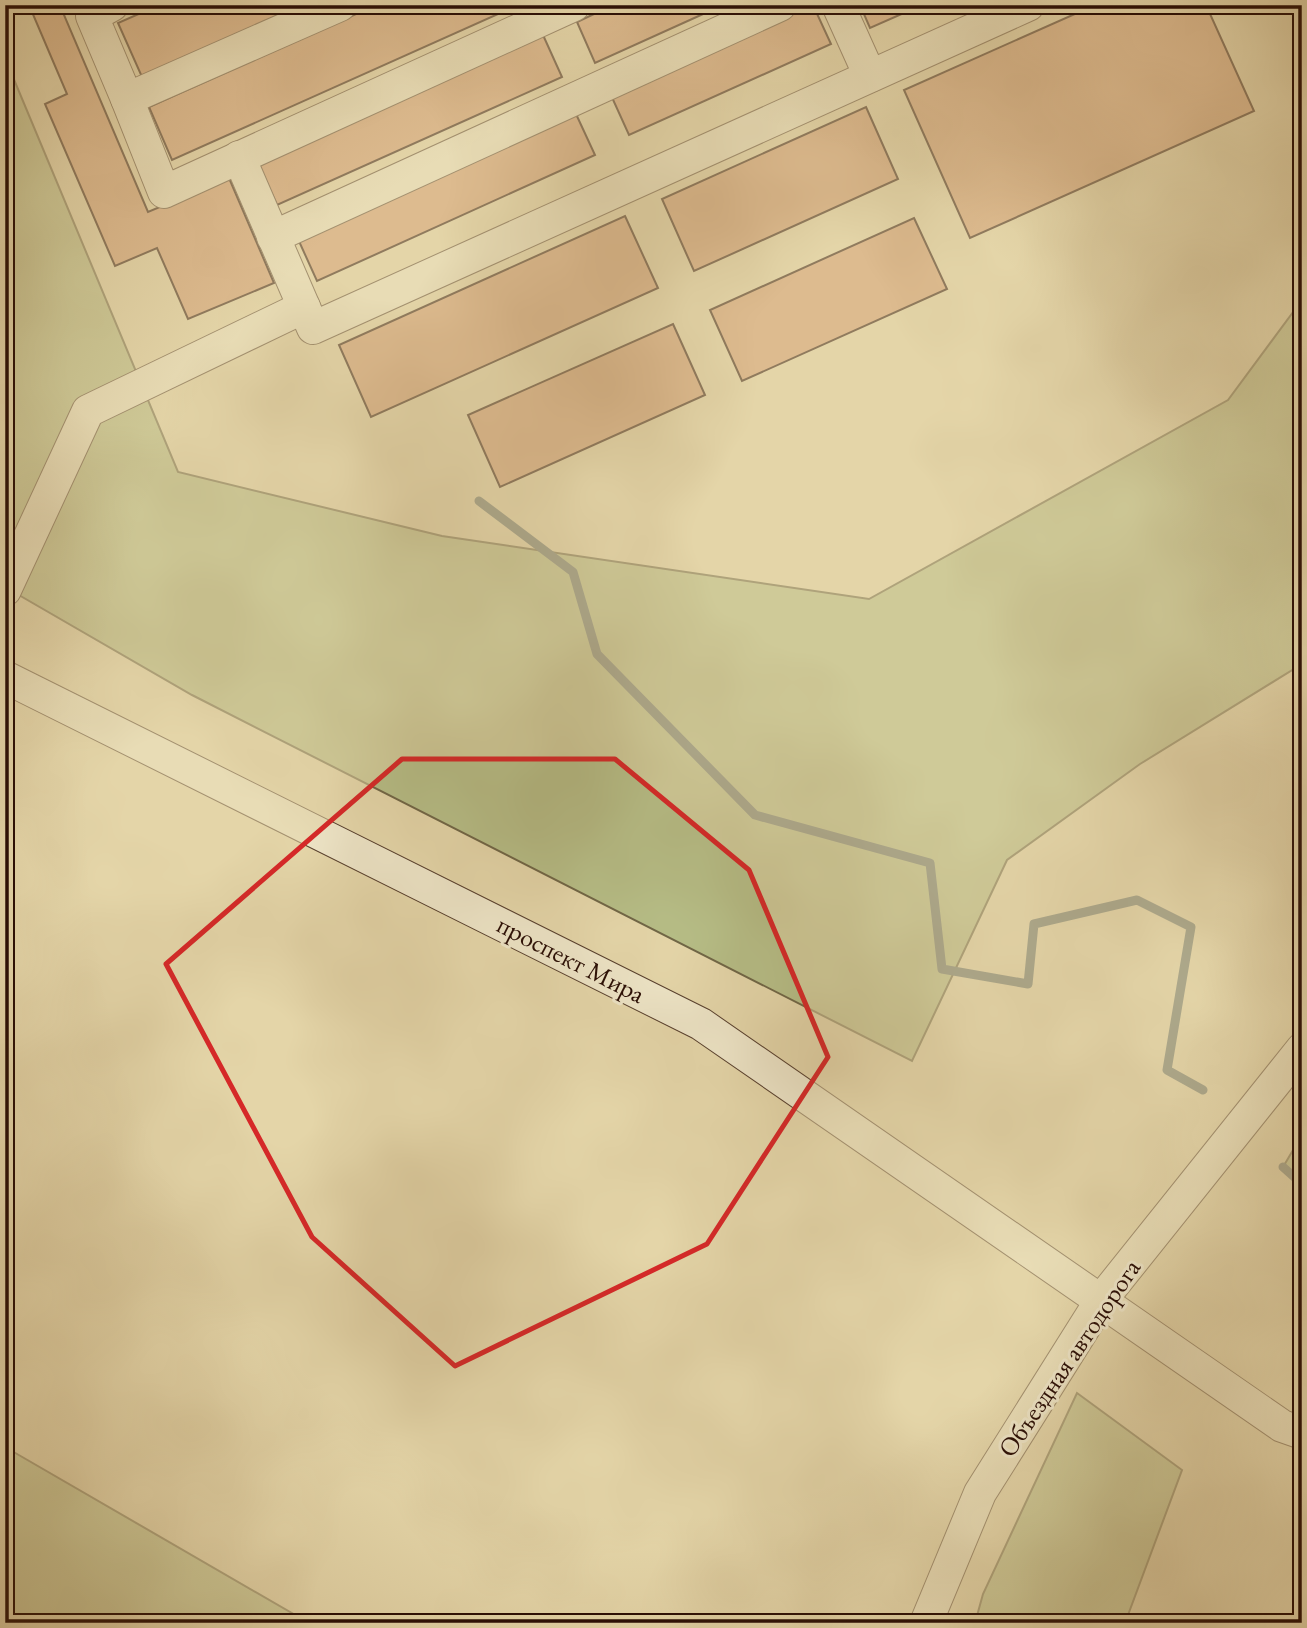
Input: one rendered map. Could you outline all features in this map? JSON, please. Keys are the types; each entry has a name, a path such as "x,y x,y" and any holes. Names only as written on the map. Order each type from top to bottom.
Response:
{"street":[{"path":"127,99 340,5"},
{"path":"113,6 92,16 164,192 574,5"},
{"path":"273,236 780,5"},
{"path":"838,5 870,76"},
{"path":"239,157 313,328 1028,5"},
{"path":"5,590 88,411 304,307"},
{"name":"проспект Мира","path":"5,677 701,1024 1282,1426 1302,1433"},
{"name":"Объездная автодорога","path":"926,1623 980,1493 1102,1299 1302,1049"}],"highlighted area":[{"path":"402,759 615,759 749,870 828,1057 707,1244 455,1366 312,1237 166,964"}],"green space":[{"path":"5,58 178,472 442,536 869,599 1228,400 1302,300 1302,664 1140,764 1007,860 912,1061 192,695 5,587"},
{"path":"1302,1135 1302,1184 1283,1167"},
{"path":"1077,1393 1182,1470 1125,1623 975,1623 983,1594"},
{"path":"5,1447 309,1623 5,1623"}],"building":[{"path":"29,5 66,5 61,8 148,212 229,178 274,283 188,319 157,248 115,266 45,104 67,94"},
{"path":"159,5 301,5 142,77 118,23"},
{"path":"376,5 518,5 172,160 149,107"},
{"path":"613,5 723,5 595,63 577,22"},
{"path":"806,5 813,5 831,44 629,135 610,93"},
{"path":"860,5 922,5 870,28"},
{"path":"1095,5 1206,5 1254,111 970,238 904,90"},
{"path":"543,35 562,77 277,205 258,164"},
{"path":"866,107 898,179 694,271 662,199"},
{"path":"576,114 595,155 317,281 298,239"},
{"path":"625,216 658,288 371,417 339,345"},
{"path":"914,218 947,289 742,381 710,310"},
{"path":"673,324 705,395 500,487 468,415"}],"waterway":[{"path":"479,501 573,572 597,654 755,815 930,863 942,969 1028,984 1034,924 1137,900 1191,927 1167,1070 1203,1090"},
{"path":"1283,1167 1302,1184"}]}
